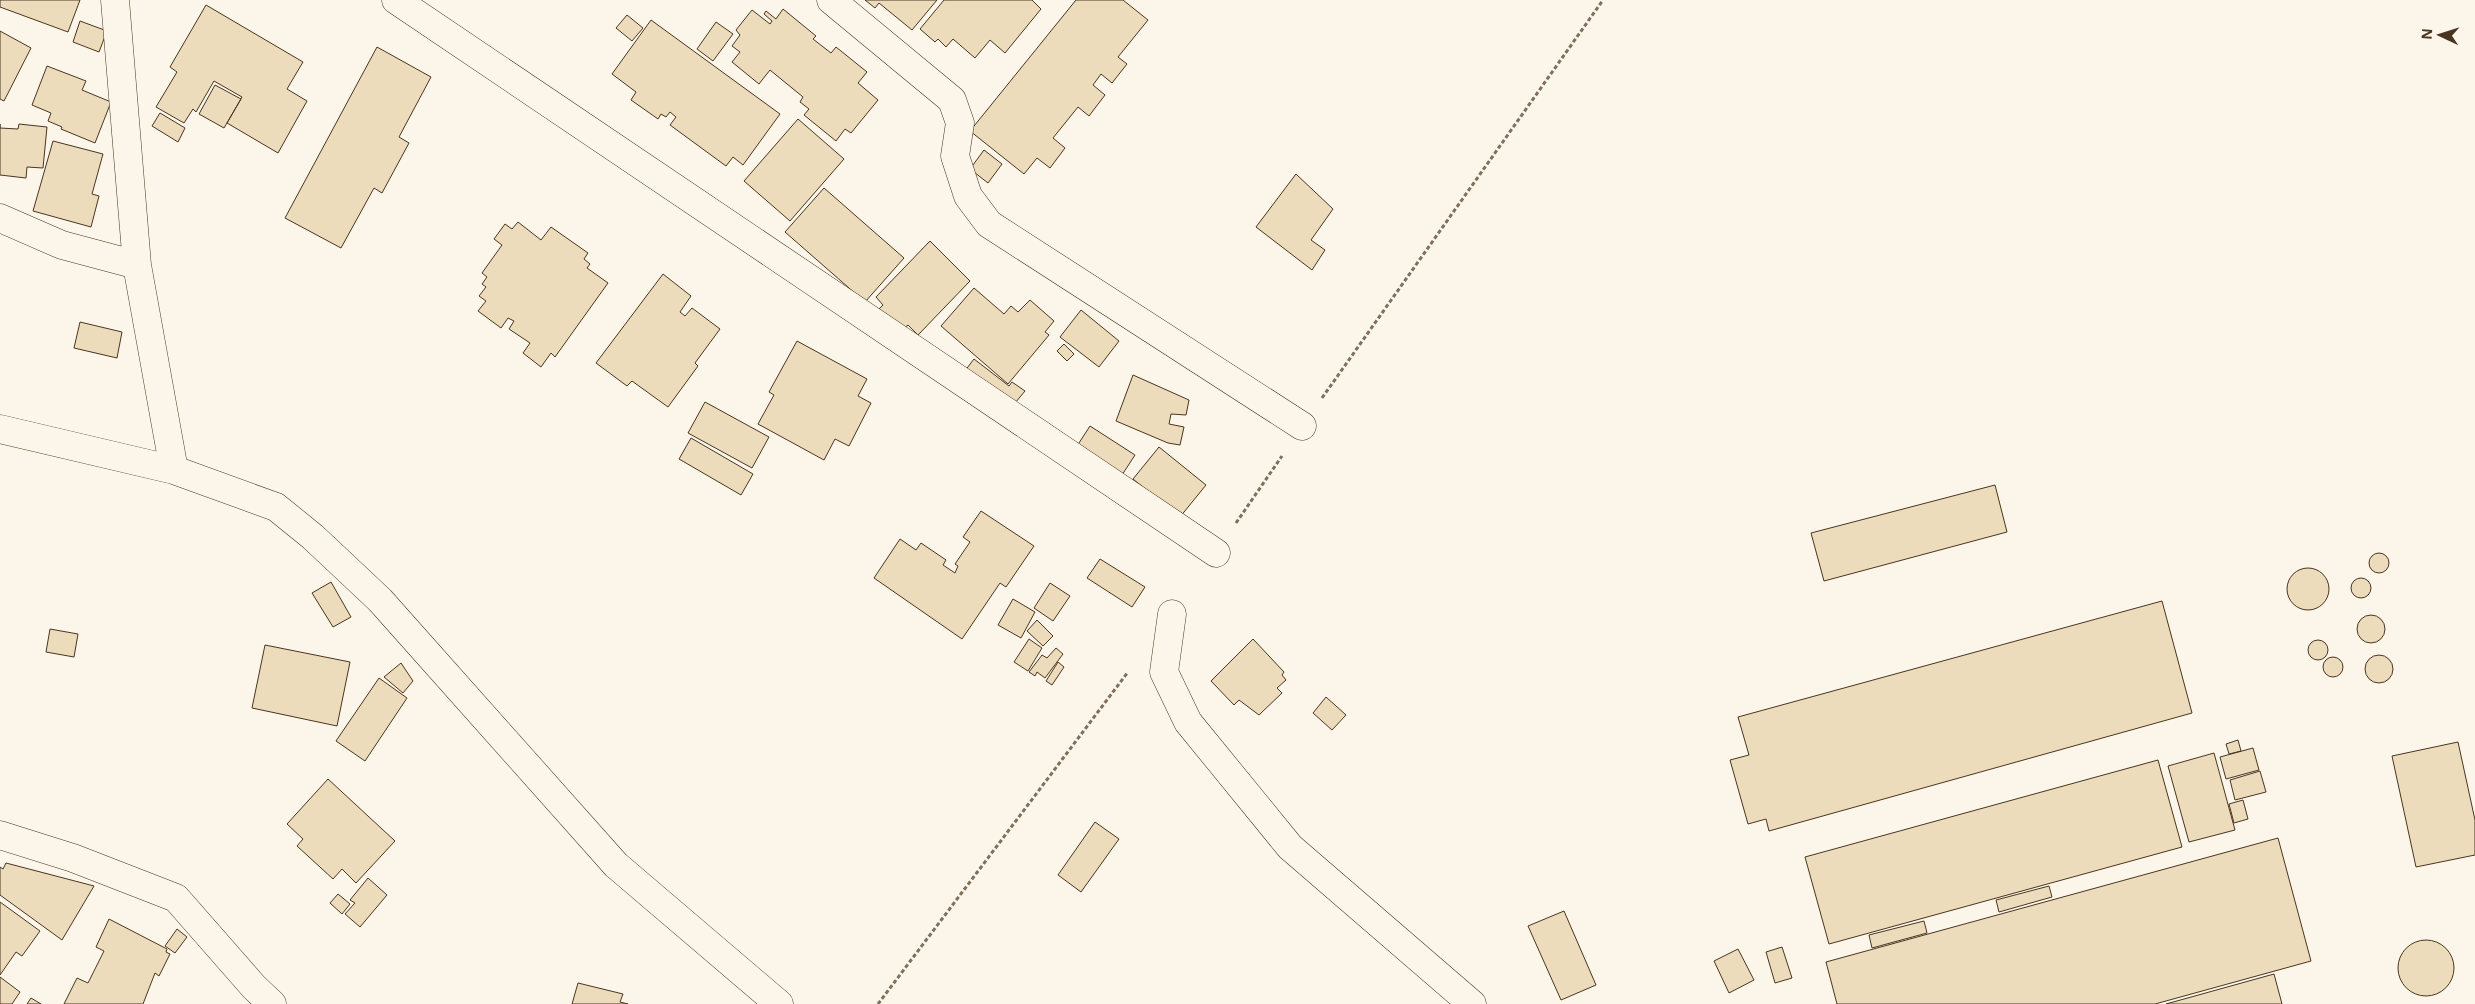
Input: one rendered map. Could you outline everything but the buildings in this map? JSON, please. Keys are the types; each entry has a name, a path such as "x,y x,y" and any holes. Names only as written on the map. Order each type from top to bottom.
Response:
{"street":[{"path":"115,0 137,265 174,470"},
{"path":"396,0 1216,553"},
{"path":"831,0 952,100 960,123 955,156 968,196 988,224 1302,426"},
{"path":"0,218 62,245 137,265"},
{"path":"0,429 174,470 276,507 313,537 380,600 616,865 779,1004"},
{"path":"1172,614 1164,672 1188,722 1290,847 1472,1004"},
{"path":"0,835 73,858 176,898 254,987 272,1004"}],"path":[{"path":"1216,553 1302,426 1603,0"},
{"path":"878,1004 1130,670"}]}
